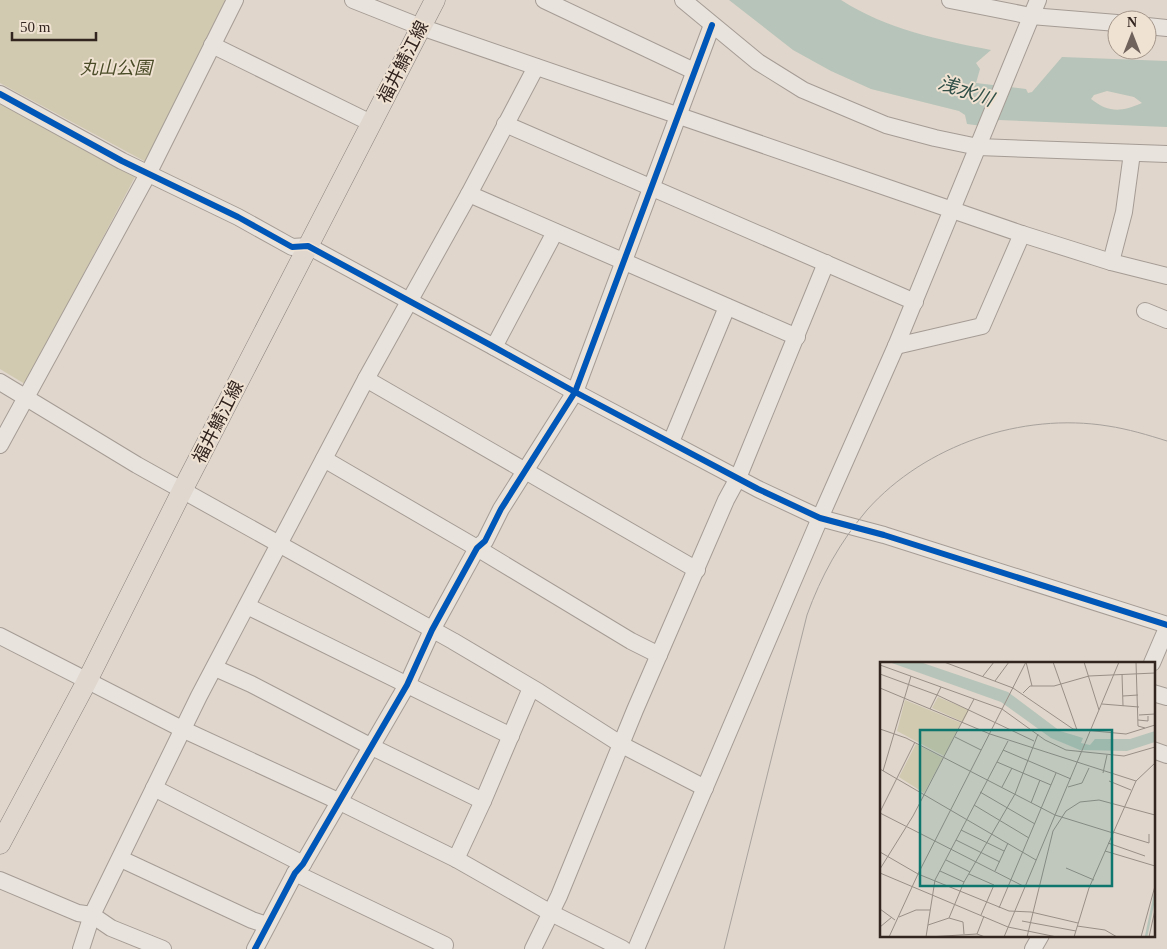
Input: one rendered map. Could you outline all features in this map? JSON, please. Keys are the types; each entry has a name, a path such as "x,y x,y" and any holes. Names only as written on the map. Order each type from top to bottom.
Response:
{"main road":[{"name":"福井鯖江線","path":"0,844 87,681 183,489 435,0"}],"street":[{"path":"0,445 148,174 235,0"},
{"path":"353,0 421,27 1022,234 1111,262 1167,276"},
{"path":"544,0 694,71"},
{"path":"683,0 758,62 803,90 886,124 935,138 978,147 1167,154"},
{"path":"952,0 1028,21 1107,23"},
{"path":"636,949 820,518 915,302 1038,0"},
{"path":"255,949 299,868 372,747 406,685 432,630 477,548 484,541 501,508 574,392 712,25"},
{"path":"212,46 371,123"},
{"path":"81,949 92,915 182,729 366,380 469,194 536,66"},
{"path":"0,94 122,161 238,217 292,246 308,246 574,392 738,478 820,518 884,535 1167,626 1152,662"},
{"path":"505,124 915,302"},
{"path":"1111,262 1124,212 1132,153"},
{"path":"469,194 797,337"},
{"path":"494,347 555,232"},
{"path":"896,346 982,326 1022,234"},
{"path":"533,949 560,896 659,655 726,500 738,478 826,263"},
{"path":"671,442 727,307"},
{"path":"1145,311 1167,320"},
{"path":"366,380 526,471 634,536 697,570"},
{"path":"0,382 137,465 280,543 432,630 531,688 622,745 705,788"},
{"path":"324,459 631,641 659,655"},
{"path":"247,606 511,736"},
{"path":"0,636 182,729 338,801 456,859 551,913 623,949"},
{"path":"215,668 251,684 372,747 483,801"},
{"path":"456,859 531,688"},
{"path":"1154,693 1167,697"},
{"path":"1154,750 1167,755"},
{"path":"154,788 299,868 445,945 444,949"},
{"path":"121,858 252,920 267,925"},
{"path":"0,880 78,914 92,915 111,928 163,949"},
{"path":"1033,949 1040,936"}],"green space":[{"name":"丸山公園","path":"0,0 228,0 146,162 0,83"},
{"path":"0,101 136,175 25,384 0,369"}],"water":[{"name":"浅水川","path":"729,0 841,0 876,19 895,26 952,42 991,50 976,63 980,69 976,83 1026,89 1028,93 1032,92 1062,57 1167,61 1167,127 999,120 990,127 967,124 965,115 959,111 871,89 831,71 793,50","holes":["1107,91 1134,97 1142,103 1115,110 1097,104 1091,99 1094,95"]}],"tram line":[{"path":"724,949 807,615 818,587 832,560 848,534 867,510 890,487 917,467 946,451 977,438 1009,429 1042,424 1075,423 1115,427 1167,441"}],"cycle path":[{"path":"255,949 295,873 303,864 407,685 432,630 477,548 485,541 501,509 575,392 712,25"},
{"path":"0,94 122,161 238,217 292,247 308,246 575,392 758,489 820,518 884,535 1167,625"}]}
